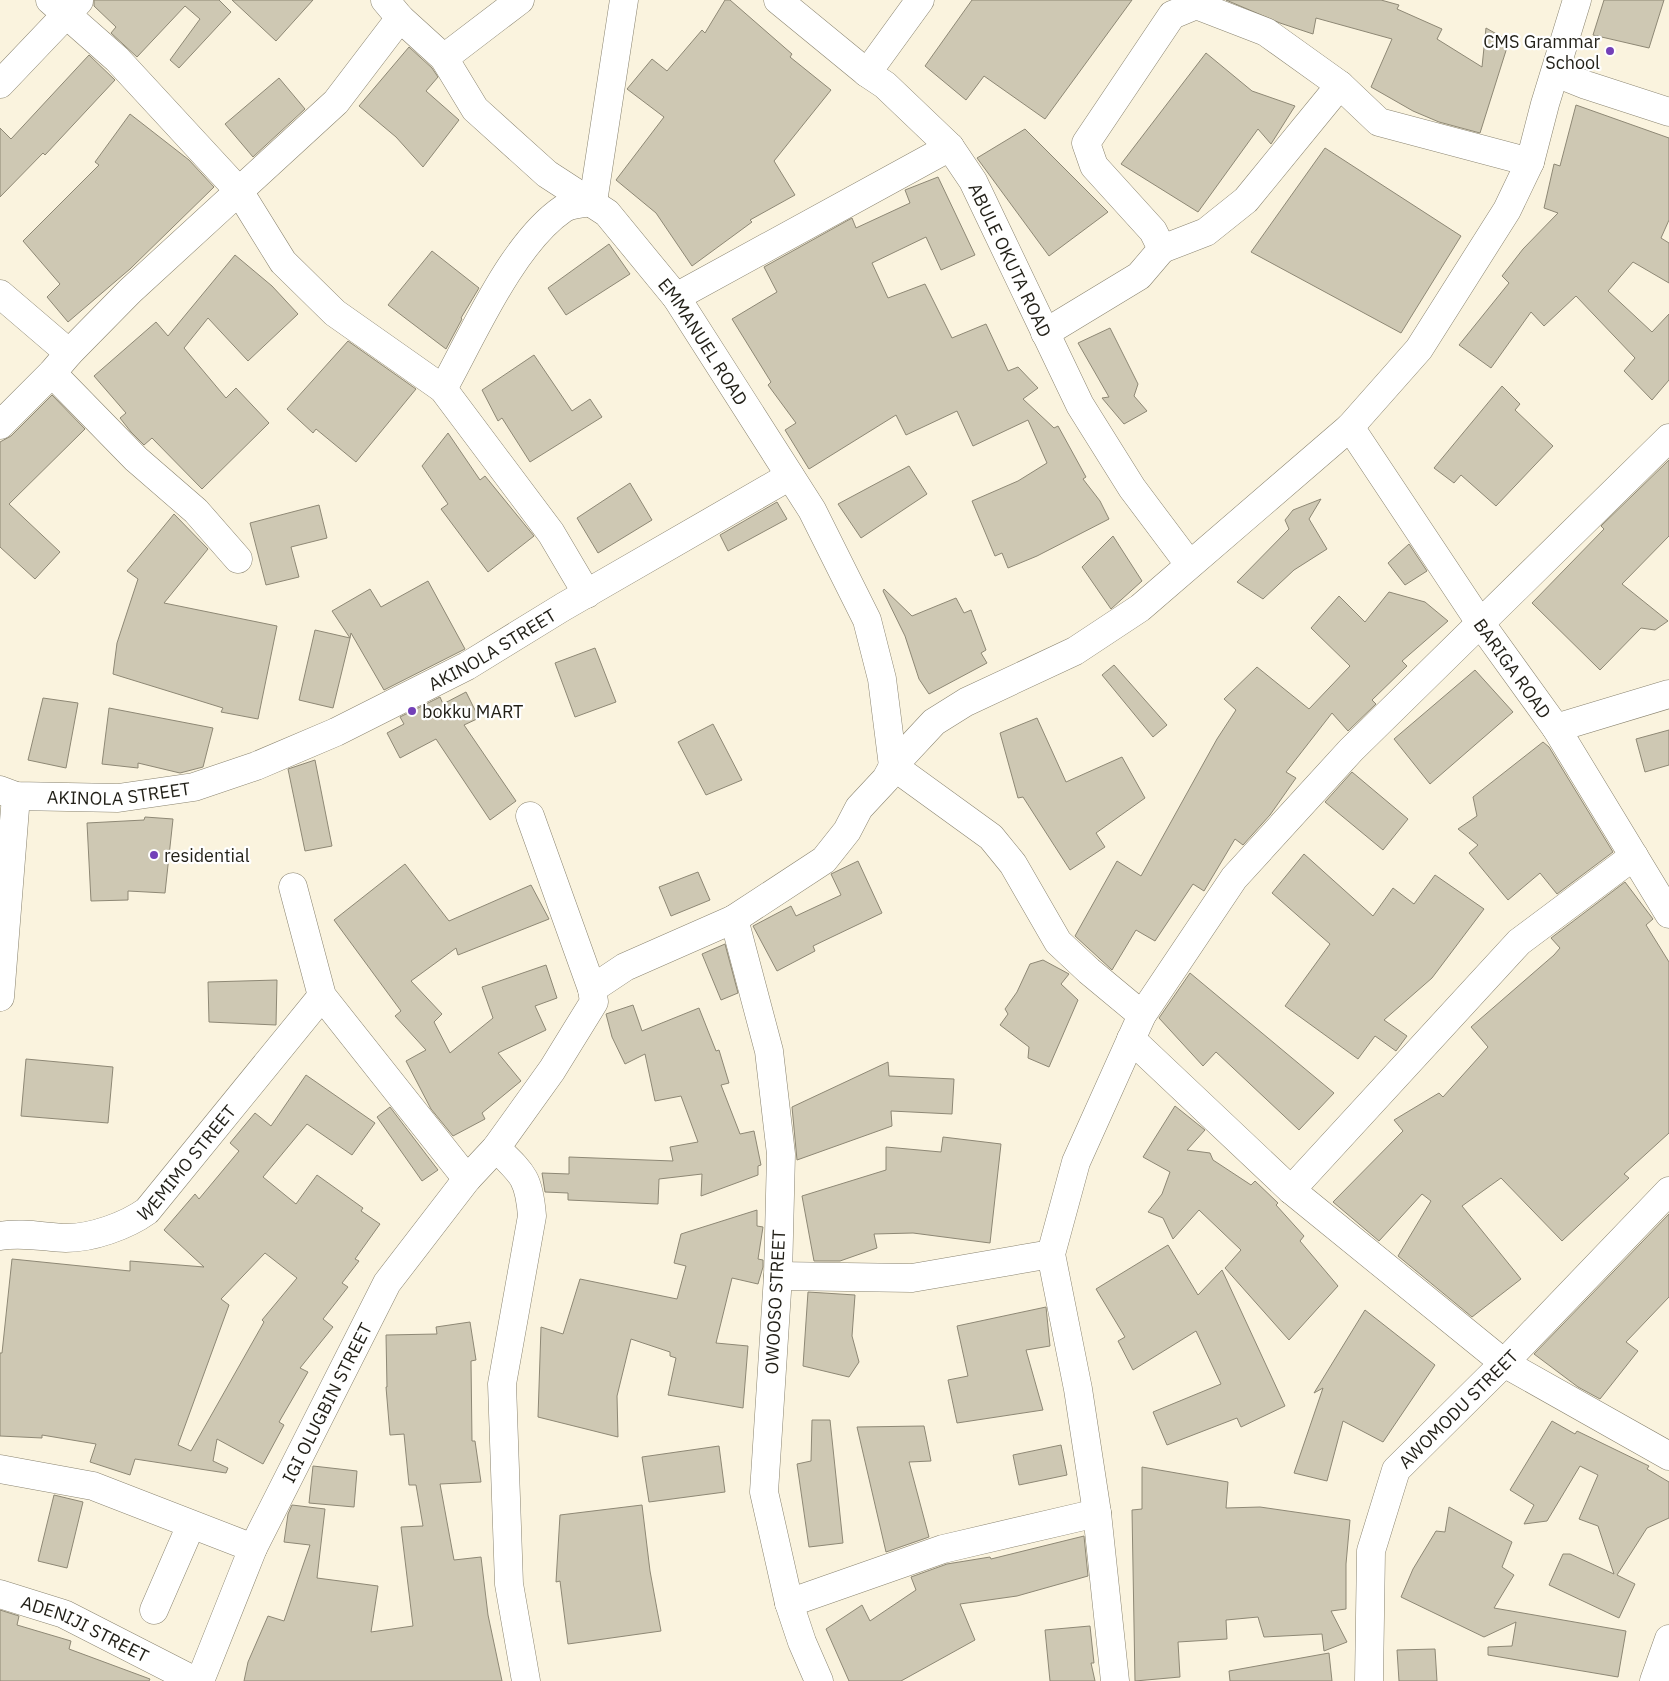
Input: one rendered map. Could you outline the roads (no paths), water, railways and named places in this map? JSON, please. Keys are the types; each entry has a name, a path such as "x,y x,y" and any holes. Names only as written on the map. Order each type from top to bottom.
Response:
{"street":[{"path":"444,58 520,0"},
{"path":"443,389 519,256 541,228 565,207 593,202 624,0"},
{"name":"ABULE OKUTA ROAD","path":"778,0 867,73 885,85 950,147 973,181 1080,406 1132,488 1189,564"},
{"path":"867,73 920,0"},
{"path":"530,816 592,989 625,967 734,919 824,860 847,831 859,808 886,779 893,766 934,722 966,702 1075,651 1140,608 1350,426 1419,349 1507,210 1530,162 1545,104 1577,0"},
{"path":"0,84 66,5 239,191 283,262 335,313 443,389 551,533 587,594"},
{"path":"1162,249 1153,231 1094,166 1086,144 1172,15 1196,5 1266,32 1340,85 1379,122 1530,162"},
{"path":"0,425 130,291 336,102 392,9"},
{"name":"EMMANUEL ROAD","path":"392,9 444,58 475,109 547,174 593,202 607,213 676,297 812,510 867,620 882,679 893,766"},
{"path":"1556,73 1586,85 1669,112"},
{"path":"1046,334 1139,276 1162,249 1206,232 1246,200 1340,85"},
{"path":"676,297 950,147"},
{"path":"0,294 61,363 136,459 196,511 238,558"},
{"name":"BARIGA ROAD","path":"1350,426 1481,624 1556,728 1669,914"},
{"path":"1115,1681 1097,1513 1078,1389 1051,1254 1076,1162 1137,1027 1234,878 1352,750 1669,438"},
{"name":"AKINOLA STREET","path":"8,793 118,798 194,787 256,766 336,732 467,666 790,476"},
{"path":"1556,728 1669,694"},
{"path":"893,766 991,837 1013,864 1058,942 1088,971 1137,1027 1292,1190 1504,1363 1669,1456"},
{"path":"0,997 8,793"},
{"path":"1292,1190 1518,942 1634,856"},
{"path":"294,888 322,996 467,1179"},
{"name":"OWOOSO STREET","path":"734,919 769,1052 781,1154 778,1276 764,1492 789,1603 802,1642 819,1681"},
{"name":"IGI OLUGBIN STREET","path":"200,1681 253,1548 387,1283 467,1179 496,1148 552,1070 594,1002 592,989"},
{"name":"WEMIMO STREET","path":"0,1236 21,1234 69,1238 112,1229 130,1222 147,1211 322,996"},
{"path":"496,1148 522,1174 530,1196 532,1216 502,1384 509,1584 526,1681"},
{"name":"AWOMODU STREET","path":"1370,1681 1371,1551 1396,1470 1504,1363 1669,1191"},
{"path":"778,1276 912,1278 1051,1254"},
{"path":"0,1469 94,1486 253,1548"},
{"path":"789,1603 943,1549 1097,1513"},
{"path":"154,1610 190,1525"},
{"name":"ADENIJI STREET","path":"0,1594 64,1614 195,1681"},
{"path":"1654,1681 1669,1639"}],"place":[{"name":"CMS Grammar School","path":"1610,51"},
{"name":"bokku MART","path":"412,711"},
{"name":"residential","path":"154,855"}]}
